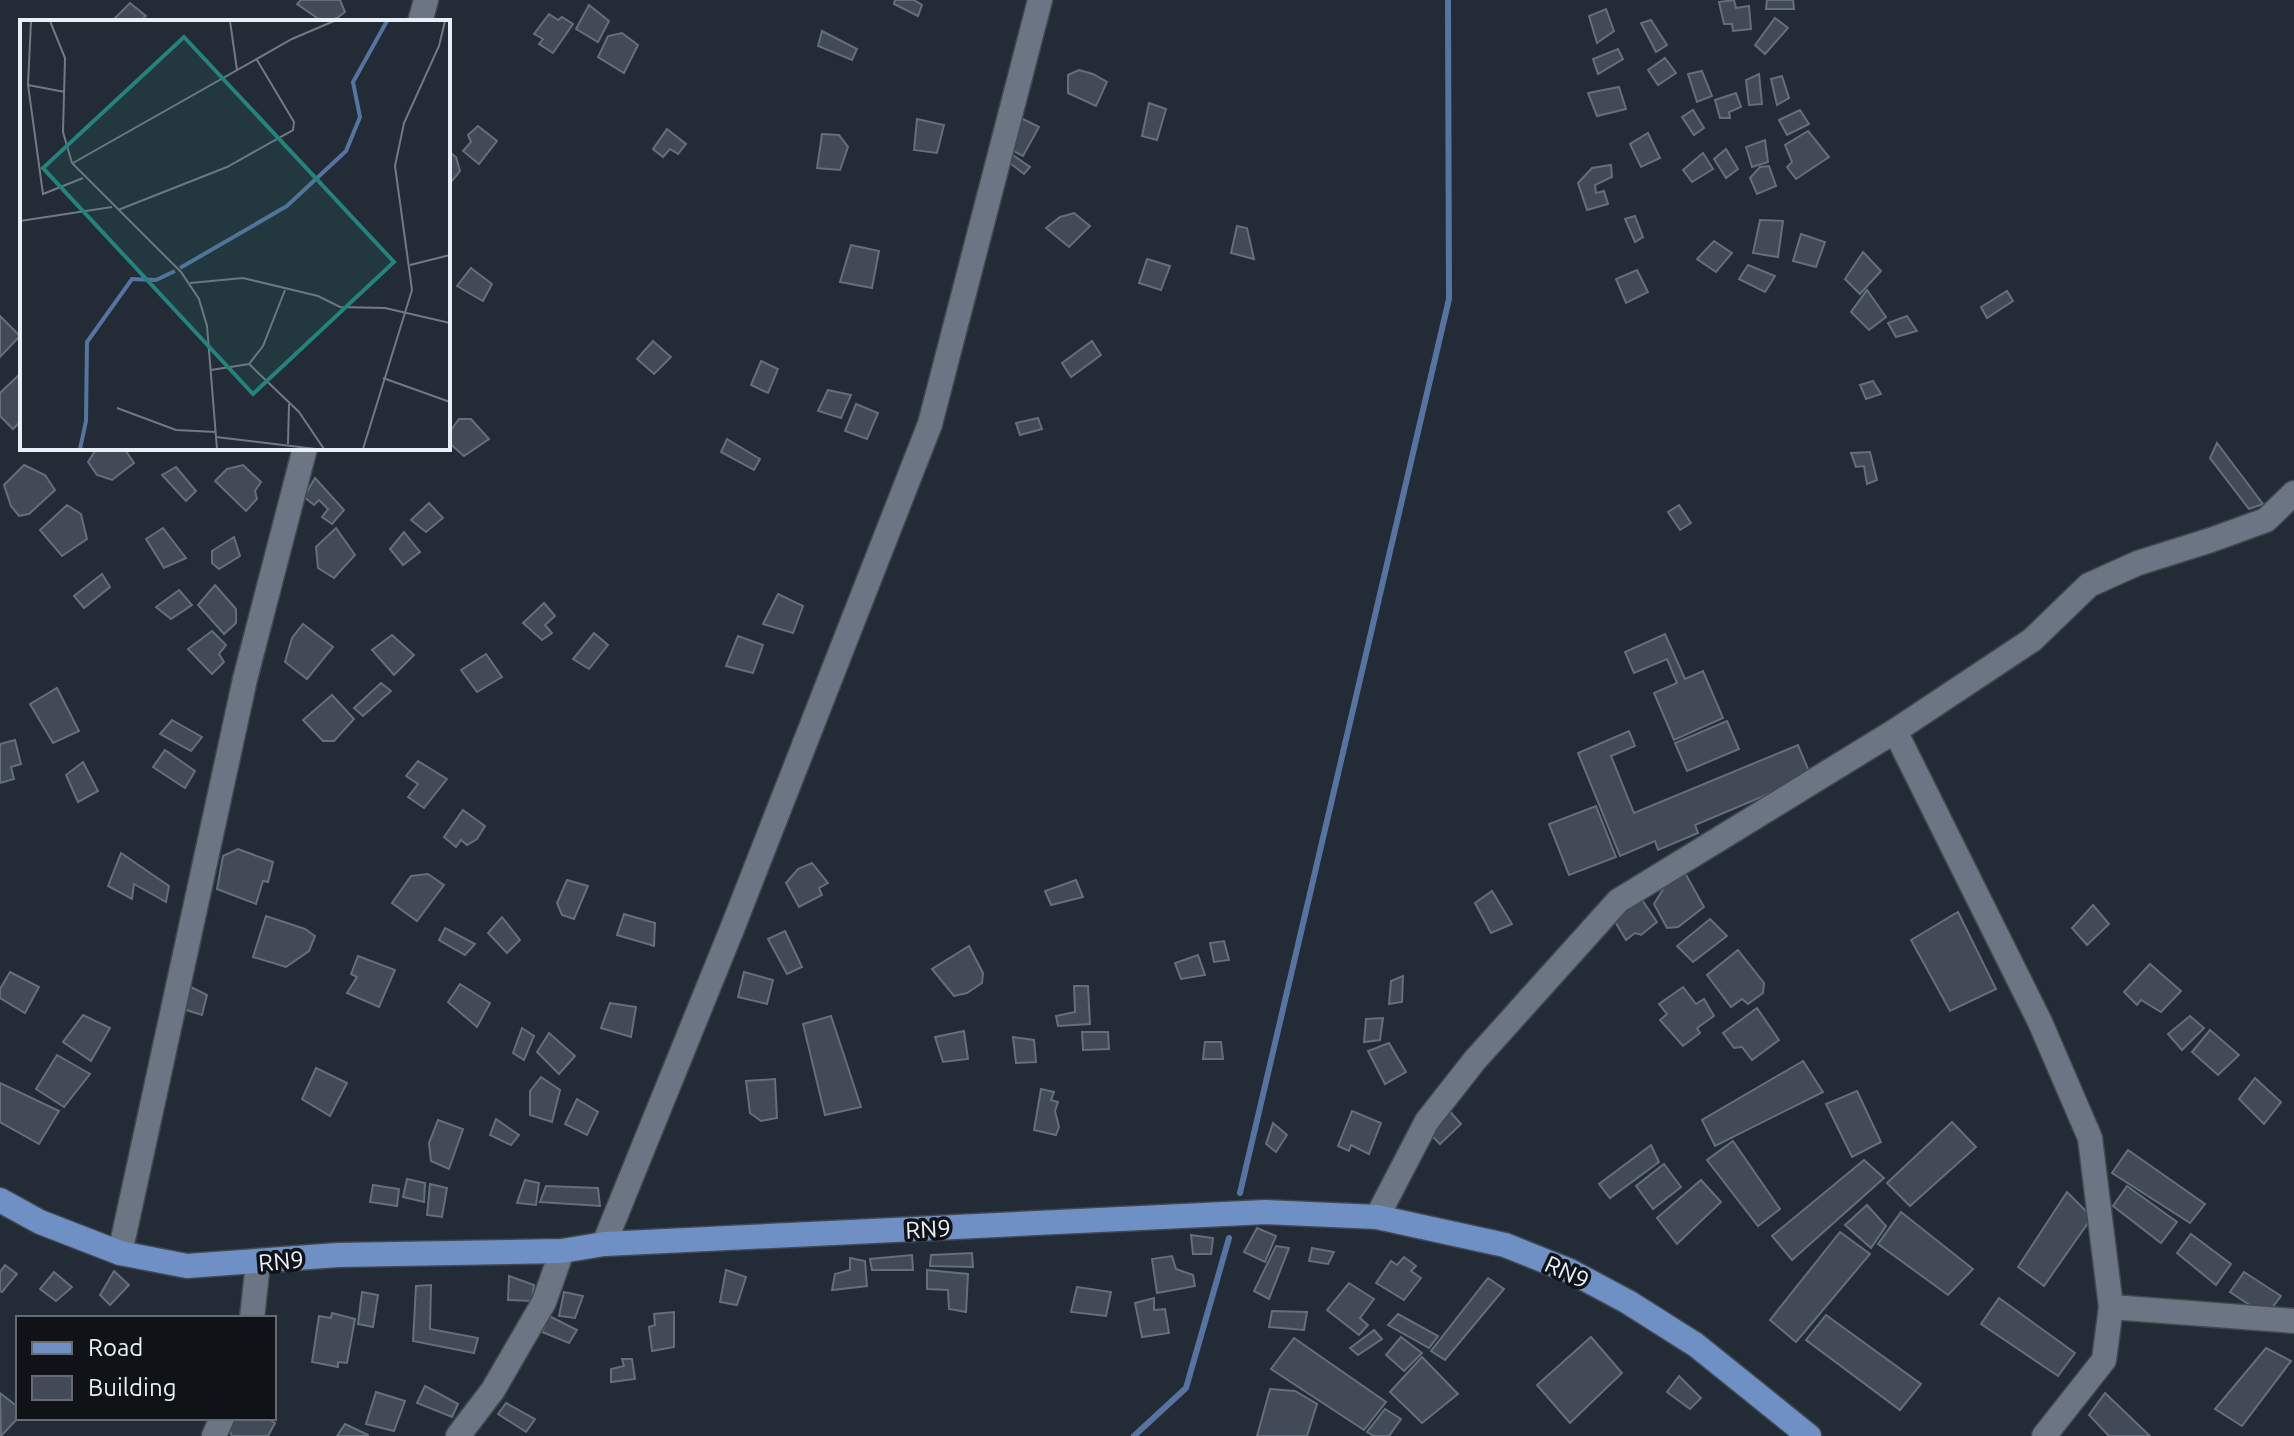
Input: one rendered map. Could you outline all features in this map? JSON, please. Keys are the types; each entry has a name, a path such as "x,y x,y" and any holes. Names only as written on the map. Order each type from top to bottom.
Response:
{"main road":[{"name":"RN9","path":"0,1200 40,1222 120,1253 187,1266 338,1255 562,1251 604,1244 1266,1212 1377,1217 1505,1245 1570,1271 1628,1302 1696,1345 1809,1436"}],"street":[{"path":"421,20 426,0"},
{"path":"604,1244 732,929 930,424 1040,0"},
{"path":"120,1253 245,679 304,450"},
{"path":"1377,1217 1427,1121 1475,1060 1618,901 1895,731 2032,640 2089,585 2138,563 2266,520 2294,493"},
{"path":"1895,731 2040,1022 2090,1138 2111,1307 2104,1360 2044,1436"},
{"path":"458,1436 493,1390 544,1302 562,1251"},
{"path":"252,1316 258,1263"},
{"path":"2111,1307 2294,1321"}],"building":[{"path":"301,0 340,0 345,12 337,18 320,20 297,4"},
{"path":"895,0 914,0 922,5 918,16 894,4"},
{"path":"1734,0 1736,8 1749,6 1751,29 1733,31 1732,24 1724,24 1719,2"},
{"path":"1767,0 1793,0 1794,9 1766,9"},
{"path":"130,3 146,16 141,20 113,20"},
{"path":"589,5 609,21 598,42 576,29"},
{"path":"1606,9 1614,31 1597,43 1589,16"},
{"path":"549,14 573,24 553,53 539,44 543,39 534,34"},
{"path":"1775,18 1788,28 1765,54 1755,45"},
{"path":"1651,20 1667,45 1656,52 1641,23"},
{"path":"822,31 857,49 852,60 818,46"},
{"path":"622,33 638,45 624,73 598,57 608,36"},
{"path":"1618,49 1623,59 1598,74 1593,59"},
{"path":"1665,58 1676,73 1658,85 1648,70"},
{"path":"1079,70 1107,82 1096,106 1068,93 1068,75"},
{"path":"1702,71 1712,96 1697,102 1688,74"},
{"path":"1759,74 1762,104 1749,105 1746,80"},
{"path":"1782,76 1789,98 1777,105 1771,79"},
{"path":"1619,87 1626,109 1597,116 1588,93"},
{"path":"1736,93 1741,107 1729,112 1730,118 1720,118 1715,100"},
{"path":"1149,103 1166,109 1157,140 1142,136"},
{"path":"1693,110 1704,128 1694,135 1682,117"},
{"path":"1800,110 1809,124 1787,135 1779,120"},
{"path":"1017,116 1039,127 1023,156 1008,148"},
{"path":"917,119 944,125 937,153 914,150"},
{"path":"478,126 497,141 479,164 463,151 471,142 468,135"},
{"path":"667,129 686,144 678,154 670,149 663,157 653,149"},
{"path":"1808,131 1829,157 1796,179 1787,167 1792,162 1785,145"},
{"path":"1648,133 1660,158 1641,167 1630,144"},
{"path":"822,134 839,135 848,147 840,170 817,168"},
{"path":"1765,140 1768,162 1752,167 1746,147"},
{"path":"1726,149 1738,169 1726,178 1714,159"},
{"path":"450,152 456,157 460,171 450,184"},
{"path":"1010,153 1030,167 1024,174 1006,160"},
{"path":"1703,153 1713,169 1692,182 1683,170"},
{"path":"1611,165 1612,177 1595,185 1596,193 1604,191 1608,204 1587,210 1578,183 1592,168"},
{"path":"1769,166 1776,186 1757,194 1750,178 1760,167"},
{"path":"1074,213 1090,226 1069,247 1046,228 1060,217"},
{"path":"1635,216 1643,237 1635,242 1625,219"},
{"path":"1760,220 1783,221 1778,257 1753,253"},
{"path":"1237,226 1247,228 1254,259 1231,253"},
{"path":"1801,234 1825,242 1816,267 1793,261"},
{"path":"1714,241 1732,253 1716,272 1697,259"},
{"path":"851,245 879,251 872,288 840,282"},
{"path":"1863,252 1881,271 1860,294 1845,279"},
{"path":"1147,259 1170,266 1161,290 1139,283"},
{"path":"1748,265 1775,276 1765,292 1739,279"},
{"path":"471,268 492,284 483,301 457,286"},
{"path":"1637,270 1648,292 1626,303 1616,279"},
{"path":"1867,290 1886,317 1869,330 1851,312"},
{"path":"2007,291 2013,301 1987,318 1981,307"},
{"path":"0,316 20,336 0,357"},
{"path":"1907,316 1917,331 1896,337 1888,323"},
{"path":"653,341 671,357 654,374 637,359"},
{"path":"1092,341 1101,355 1071,377 1062,363"},
{"path":"761,361 778,369 768,393 751,385"},
{"path":"20,374 20,422 13,429 0,416 0,393"},
{"path":"1873,381 1881,394 1866,399 1860,385"},
{"path":"828,390 851,395 841,418 818,411"},
{"path":"856,404 878,413 867,439 845,431"},
{"path":"1038,418 1042,429 1020,435 1016,423"},
{"path":"459,419 471,419 489,439 464,456 450,444 450,431"},
{"path":"727,439 760,459 754,470 721,452"},
{"path":"2217,443 2263,504 2249,509 2210,458"},
{"path":"96,450 125,450 134,463 112,480 97,475 88,462"},
{"path":"1870,452 1877,480 1867,484 1864,466 1856,467 1851,453"},
{"path":"24,465 45,475 55,490 29,514 19,516 11,506 4,485"},
{"path":"243,465 261,482 255,491 257,499 246,511 215,481 227,469"},
{"path":"176,467 196,491 186,501 162,475"},
{"path":"315,478 344,510 332,524 322,517 328,509 319,500 314,505 304,497"},
{"path":"429,503 443,518 426,532 411,520"},
{"path":"67,505 81,514 87,539 62,556 40,530"},
{"path":"1679,505 1691,523 1680,530 1668,512"},
{"path":"163,528 186,558 164,568 146,539"},
{"path":"336,528 355,555 334,578 318,568 316,547"},
{"path":"404,532 420,552 403,565 390,549"},
{"path":"234,537 240,556 219,569 212,563 212,551"},
{"path":"102,574 110,587 84,608 74,596"},
{"path":"215,585 236,609 236,623 224,634 198,605"},
{"path":"179,590 192,605 171,619 156,607"},
{"path":"778,594 803,606 793,633 763,624"},
{"path":"544,603 555,616 545,625 552,633 542,640 523,623"},
{"path":"303,624 333,647 307,679 285,662 292,638"},
{"path":"212,631 226,645 219,654 224,662 212,674 188,649"},
{"path":"594,633 608,645 589,669 573,659"},
{"path":"1665,634 1685,679 1703,671 1723,718 1674,740 1654,693 1677,683 1667,659 1634,673 1625,652"},
{"path":"392,635 414,655 394,675 372,650"},
{"path":"738,636 763,645 753,673 726,666"},
{"path":"486,654 502,677 477,692 461,670"},
{"path":"381,683 391,691 363,716 354,708"},
{"path":"57,688 79,731 53,743 30,704"},
{"path":"332,695 354,719 334,741 323,741 303,720"},
{"path":"172,720 202,737 191,751 160,734"},
{"path":"1727,721 1739,749 1687,771 1675,743"},
{"path":"1629,731 1635,746 1611,756 1634,813 1798,745 1811,776 1695,825 1698,833 1658,850 1655,841 1620,856 1578,753"},
{"path":"15,740 21,764 11,767 14,779 0,783 0,744"},
{"path":"165,750 195,771 185,788 153,767"},
{"path":"418,761 447,779 424,808 408,797 418,784 406,776"},
{"path":"83,762 98,791 78,802 66,775"},
{"path":"1596,806 1616,857 1569,875 1549,824"},
{"path":"463,810 485,826 477,839 467,845 461,840 456,847 444,837"},
{"path":"238,849 273,862 268,882 263,881 256,904 217,889 223,856"},
{"path":"121,853 169,886 166,902 134,884 132,899 108,886"},
{"path":"812,863 828,883 819,888 822,895 799,907 786,883 798,869"},
{"path":"1685,873 1704,907 1678,927 1667,928 1654,904 1665,886"},
{"path":"428,874 444,885 417,921 392,903 411,876"},
{"path":"567,880 588,886 574,919 562,915 557,903"},
{"path":"1076,880 1083,897 1051,905 1045,891"},
{"path":"1492,891 1512,924 1491,933 1475,903"},
{"path":"1636,891 1657,922 1641,935 1635,933 1626,940 1611,915"},
{"path":"2093,905 2109,924 2087,945 2072,928"},
{"path":"1958,912 1996,989 1950,1011 1911,940"},
{"path":"624,914 655,923 654,946 617,935"},
{"path":"266,916 305,929 315,936 309,951 286,967 253,957"},
{"path":"502,917 520,940 507,953 488,933"},
{"path":"1710,919 1727,936 1693,962 1677,946"},
{"path":"445,928 475,944 465,955 439,940"},
{"path":"785,931 802,967 787,974 768,939"},
{"path":"1224,941 1229,960 1214,962 1210,943"},
{"path":"969,946 983,973 982,983 967,993 954,996 932,969"},
{"path":"1738,950 1764,983 1763,993 1748,1004 1742,999 1731,1007 1707,975"},
{"path":"1198,955 1205,975 1181,979 1175,963"},
{"path":"358,956 395,970 379,1007 347,993 357,977 351,974"},
{"path":"2150,964 2181,991 2161,1012 2141,1000 2137,1005 2124,992"},
{"path":"10,972 39,987 25,1013 0,998 0,989"},
{"path":"744,972 773,980 767,1004 738,997"},
{"path":"1403,976 1402,1002 1389,1004 1391,981"},
{"path":"460,984 490,1003 477,1027 448,1002"},
{"path":"189,986 207,995 202,1015 183,1009"},
{"path":"1074,986 1088,986 1090,1024 1058,1026 1056,1016 1075,1012"},
{"path":"1683,987 1696,1004 1704,999 1714,1016 1697,1028 1700,1033 1683,1046 1660,1020 1667,1014 1659,1004"},
{"path":"610,1003 636,1007 631,1037 601,1028"},
{"path":"1757,1008 1779,1040 1752,1060 1742,1047 1734,1048 1723,1033"},
{"path":"83,1015 110,1028 91,1061 63,1042"},
{"path":"831,1016 861,1107 825,1115 803,1024"},
{"path":"2190,1016 2204,1028 2182,1050 2168,1034"},
{"path":"1383,1018 1380,1040 1364,1042 1366,1019"},
{"path":"522,1028 534,1036 524,1060 513,1053"},
{"path":"2210,1030 2239,1055 2218,1075 2192,1052"},
{"path":"964,1031 968,1059 943,1062 935,1037"},
{"path":"1082,1032 1108,1032 1109,1049 1083,1050"},
{"path":"549,1033 575,1056 559,1074 537,1052"},
{"path":"1013,1037 1034,1040 1036,1062 1016,1063"},
{"path":"1205,1042 1221,1042 1223,1059 1203,1059"},
{"path":"1389,1043 1406,1072 1385,1084 1368,1051"},
{"path":"57,1055 90,1074 64,1107 36,1089"},
{"path":"1803,1061 1823,1092 1715,1146 1702,1120"},
{"path":"316,1068 347,1083 330,1116 302,1099"},
{"path":"541,1077 560,1090 552,1122 530,1115 530,1091"},
{"path":"2255,1078 2281,1102 2264,1124 2239,1099"},
{"path":"775,1079 777,1118 761,1121 750,1113 746,1081"},
{"path":"0,1083 59,1111 39,1144 0,1122"},
{"path":"1041,1089 1054,1092 1051,1100 1058,1102 1055,1111 1059,1127 1056,1135 1034,1130"},
{"path":"1857,1091 1881,1142 1852,1157 1826,1104"},
{"path":"577,1099 598,1112 587,1135 565,1124"},
{"path":"1444,1105 1461,1124 1440,1144 1433,1137 1426,1140"},
{"path":"1352,1111 1381,1123 1369,1154 1351,1145 1349,1151 1338,1146"},
{"path":"496,1119 519,1135 511,1145 490,1135"},
{"path":"438,1120 463,1129 449,1169 431,1161 429,1143"},
{"path":"1952,1122 1976,1147 1910,1206 1887,1183"},
{"path":"1273,1123 1287,1135 1276,1152 1266,1144"},
{"path":"1733,1141 1780,1209 1758,1226 1707,1160"},
{"path":"1651,1145 1659,1162 1610,1198 1599,1184"},
{"path":"2128,1150 2205,1204 2190,1223 2112,1173"},
{"path":"1864,1160 1884,1178 1792,1260 1772,1236"},
{"path":"1664,1164 1681,1187 1653,1209 1636,1186"},
{"path":"407,1179 425,1183 424,1202 403,1197"},
{"path":"525,1180 539,1183 536,1205 517,1203"},
{"path":"1701,1180 1721,1202 1677,1244 1657,1218"},
{"path":"430,1184 447,1188 442,1217 427,1215"},
{"path":"373,1185 399,1189 397,1206 370,1202"},
{"path":"546,1186 598,1188 600,1206 540,1202"},
{"path":"2127,1186 2177,1222 2161,1243 2113,1206"},
{"path":"2067,1192 2092,1217 2044,1286 2018,1267"},
{"path":"1867,1205 1886,1226 1871,1248 1845,1225"},
{"path":"1901,1212 1973,1269 1948,1295 1878,1244"},
{"path":"1257,1228 1276,1236 1265,1262 1244,1252"},
{"path":"1840,1232 1870,1254 1796,1342 1770,1320"},
{"path":"2191,1234 2231,1264 2216,1285 2177,1253"},
{"path":"1191,1235 1213,1238 1211,1254 1193,1254"},
{"path":"1276,1246 1289,1248 1269,1299 1254,1291"},
{"path":"1312,1248 1334,1252 1328,1264 1309,1261"},
{"path":"972,1253 973,1267 930,1266 931,1255"},
{"path":"912,1255 913,1270 872,1270 870,1259"},
{"path":"1172,1256 1176,1269 1193,1275 1195,1286 1157,1293 1152,1259"},
{"path":"1404,1257 1416,1266 1411,1271 1421,1278 1404,1300 1376,1283 1391,1261 1397,1265"},
{"path":"850,1258 865,1261 867,1286 832,1290 835,1274 850,1270"},
{"path":"5,1265 17,1274 2,1292 0,1272"},
{"path":"726,1270 746,1277 737,1305 720,1302"},
{"path":"927,1270 968,1274 966,1312 949,1309 948,1290 927,1289"},
{"path":"114,1271 129,1285 110,1305 100,1295"},
{"path":"54,1272 72,1287 56,1301 40,1289"},
{"path":"2244,1272 2281,1296 2266,1316 2230,1292"},
{"path":"509,1276 534,1285 532,1301 508,1300"},
{"path":"1488,1278 1504,1289 1445,1360 1431,1351"},
{"path":"1349,1283 1374,1299 1360,1318 1368,1325 1359,1335 1327,1310"},
{"path":"431,1285 430,1329 478,1338 474,1353 413,1341 416,1286"},
{"path":"1077,1287 1111,1292 1106,1316 1071,1312"},
{"path":"362,1292 378,1295 373,1327 358,1324"},
{"path":"564,1292 583,1296 575,1318 559,1316"},
{"path":"1154,1298 1154,1310 1165,1309 1169,1333 1142,1337 1135,1303"},
{"path":"1999,1298 2075,1353 2058,1376 1981,1324"},
{"path":"1272,1311 1307,1312 1304,1330 1269,1327"},
{"path":"674,1312 674,1347 652,1351 649,1327 655,1325 654,1314"},
{"path":"332,1313 355,1319 347,1363 338,1362 338,1367 312,1362 319,1316 331,1318"},
{"path":"1398,1314 1438,1336 1429,1348 1388,1325"},
{"path":"1826,1315 1921,1384 1900,1410 1806,1340"},
{"path":"549,1316 577,1330 569,1343 542,1332"},
{"path":"1374,1330 1382,1339 1358,1355 1350,1348"},
{"path":"1401,1337 1422,1353 1404,1371 1386,1355"},
{"path":"1591,1337 1622,1373 1570,1423 1537,1385"},
{"path":"1294,1338 1386,1402 1364,1430 1271,1369"},
{"path":"2266,1348 2291,1361 2242,1426 2215,1409"},
{"path":"1422,1357 1458,1394 1422,1423 1390,1392"},
{"path":"622,1359 632,1359 635,1379 611,1382 611,1369 624,1366"},
{"path":"1679,1376 1701,1398 1690,1409 1667,1392"},
{"path":"425,1386 458,1404 452,1417 417,1403"},
{"path":"1270,1389 1295,1391 1317,1404 1307,1436 1257,1436"},
{"path":"376,1392 405,1401 394,1431 366,1424"},
{"path":"0,1393 16,1405 16,1420 1,1436"},
{"path":"2105,1393 2150,1436 2109,1436 2089,1415"},
{"path":"506,1403 535,1419 526,1432 498,1414"},
{"path":"1385,1409 1401,1419 1389,1436 1374,1436 1367,1432"},
{"path":"232,1420 270,1420 275,1423 268,1436 232,1436 228,1426"},
{"path":"345,1424 368,1435 368,1436 337,1436"}],"waterway":[{"path":"1240,1193 1449,299 1448,0"},
{"path":"1134,1436 1186,1388 1229,1238"}]}
